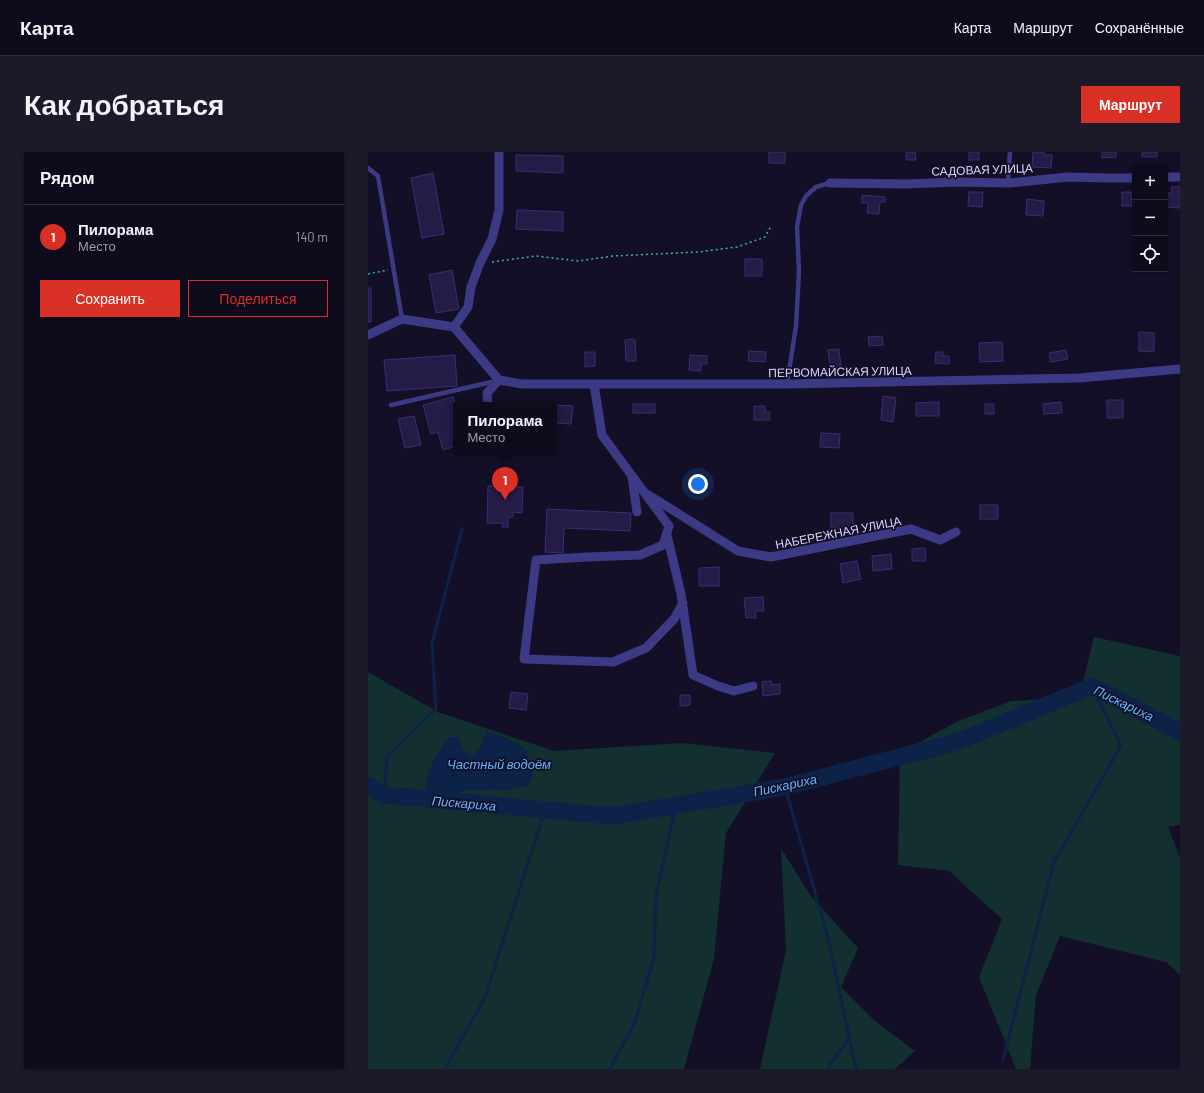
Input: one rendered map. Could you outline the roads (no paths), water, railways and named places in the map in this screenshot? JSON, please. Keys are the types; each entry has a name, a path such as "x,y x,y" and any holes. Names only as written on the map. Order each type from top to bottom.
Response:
{"street":[{"path":"454,327 468,307 471,287 480,263 492,239 499,210 499,152"},
{"name":"САДОВАЯ УЛИЦА","path":"830,183 1008,183 1068,177 1132,178"},
{"path":"1168,177 1180,177"},
{"path":"368,335 402,319 454,327 500,380 487,393 488,402"},
{"name":"ПЕРВОМАЙСКАЯ УЛИЦА","path":"500,380 522,384 787,384 1079,378 1180,369"},
{"path":"594,384 602,435 669,526 663,545 640,555 536,560 524,659 613,662 646,648 674,619 683,603"},
{"path":"632,476 637,512"},
{"name":"НАБЕРЕЖНАЯ УЛИЦА","path":"643,491 738,551 771,557 911,529 940,540 956,532"},
{"path":"666,534 683,603 693,675 734,691 753,686"}],"lane":[{"path":"1008,183 1010,152"},
{"path":"368,168 378,176 402,319"},
{"path":"787,384 796,326 799,272 797,227 801,205 806,196 816,188 830,183"},
{"path":"391,405 500,380"}],"water":[{"name":"Частный водоём","path":"486,731 508,739 527,750 528,757 533,762 533,774 527,787 515,787 509,791 494,789 466,791 452,794 427,794 426,780 434,758 449,737 458,737 465,754 472,757 480,747"}],"waterway":[{"path":"384,795 387,756 436,709 432,644 462,529"},
{"path":"1003,1060 1054,862 1121,746 1092,686"},
{"name":"Пискариха","path":"368,786 384,795 612,816 785,787 960,741 1092,686 1180,732"},
{"path":"785,787 828,938 856,1069"},
{"path":"610,1069 635,1022 654,957 656,895 676,805"},
{"path":"445,1069 485,997 545,810"},
{"path":"827,1069 849,1038"}],"place":[{"name":"Пилорама","path":"505,500"}]}
